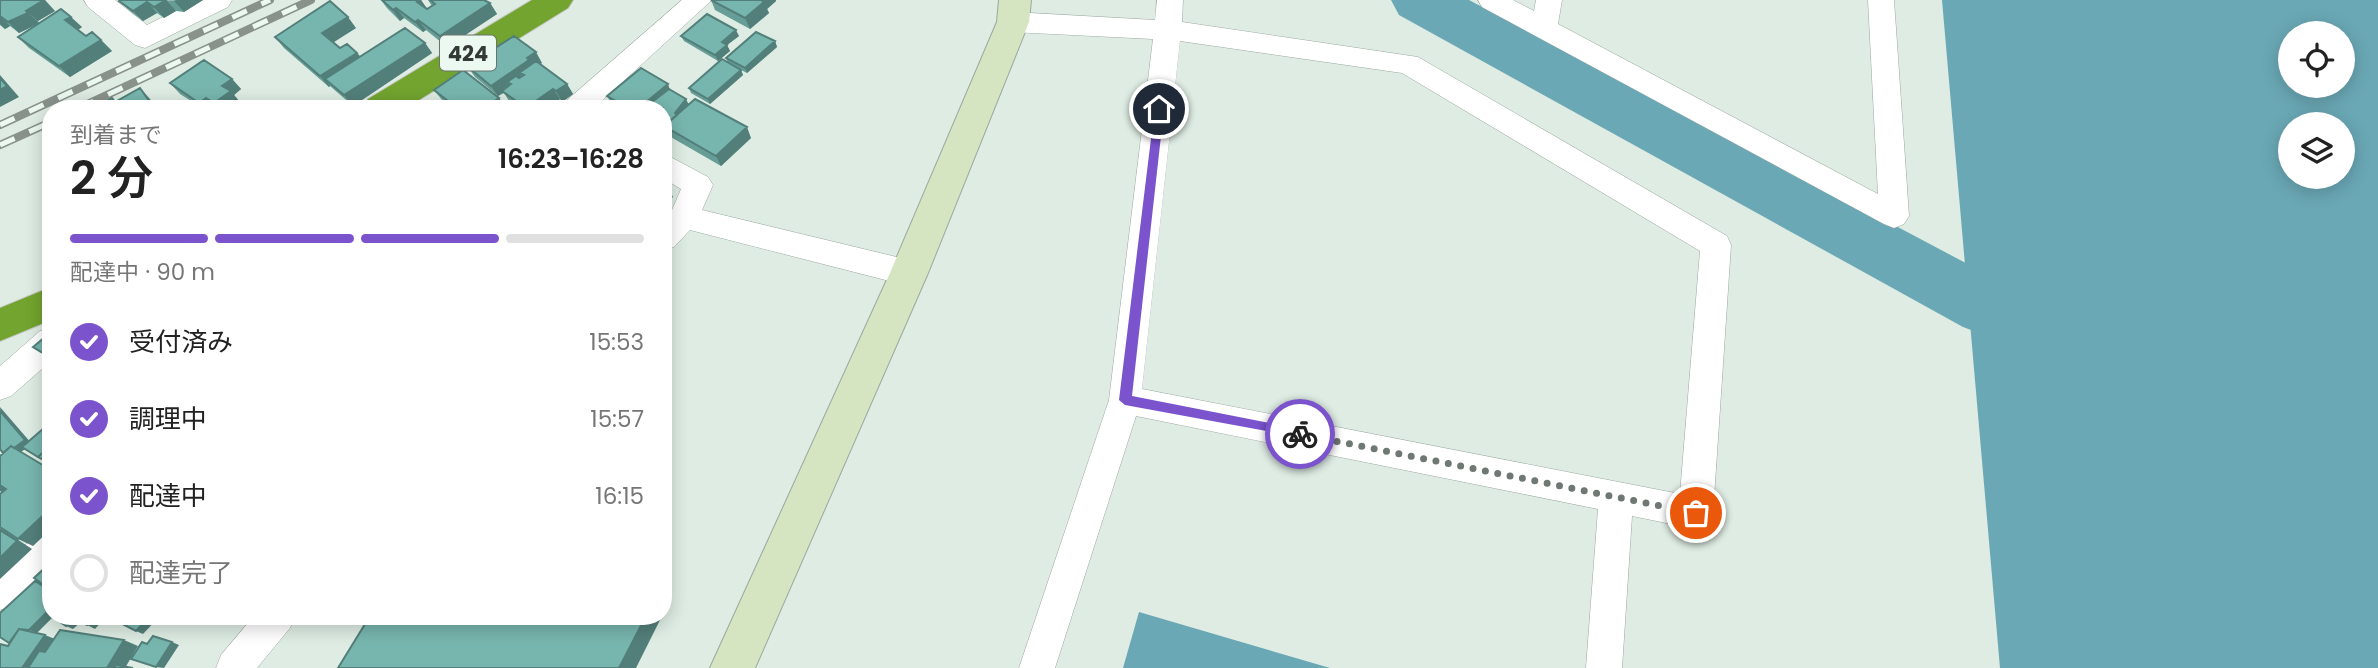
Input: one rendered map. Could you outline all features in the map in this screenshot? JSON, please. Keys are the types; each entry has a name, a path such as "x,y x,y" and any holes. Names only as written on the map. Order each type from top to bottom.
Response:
{"highway":[{"name":"424","path":"393,100 557,0"},
{"path":"0,325 42,307"}],"street":[{"path":"97,0 145,38 219,0"},
{"path":"585,100 699,0"},
{"path":"1491,0 1894,216 1881,0"},
{"path":"1544,28 1549,0"},
{"path":"732,668 909,273 1014,11 1169,15 1408,64 1716,245 1696,513 1125,400"},
{"path":"1037,668 1125,400 1169,15"},
{"path":"672,169 698,185 684,217 672,229"},
{"path":"684,217 909,273"},
{"path":"0,386 42,349"},
{"path":"1604,668 1616,497"},
{"path":"0,593 42,552"},
{"path":"234,668 270,625"}],"water":[{"path":"1942,0 2378,0 2378,668 2000,668"},
{"path":"1139,612 1330,668 1123,668"}],"building":[{"path":"0,0 44,0 26,11 28,13 8,22 0,16"},
{"path":"120,0 166,0 154,7 147,2 133,11"},
{"path":"382,0 420,0 417,2 427,9 435,4 430,0 484,0 490,3 440,36 418,20 415,22 396,8 393,10"},
{"path":"711,0 761,0 764,2 745,18"},
{"path":"330,1 348,17 322,33 340,48 347,44 357,53 320,76 275,37"},
{"path":"61,9 71,17 65,20 86,36 92,32 101,40 59,66 18,37"},
{"path":"707,14 736,30 722,42 727,45 715,55 681,36"},
{"path":"405,28 425,43 344,95 325,79"},
{"path":"756,32 775,41 745,68 726,58"},
{"path":"514,36 536,52 527,58 529,60 491,86 467,66"},
{"path":"722,59 741,70 708,99 689,88"},
{"path":"204,60 232,79 222,86 231,91 218,100 195,100 170,83"},
{"path":"536,61 567,84 556,91 553,89 537,100 515,100 502,91 511,84 507,82 516,76 519,78 524,75 519,73"},
{"path":"641,68 668,84 649,100 614,100 607,96"},
{"path":"463,70 499,98 447,100 434,90"},
{"path":"0,78 7,86 0,90"},
{"path":"140,88 148,100 119,100"},
{"path":"669,89 686,99 672,119 672,100 655,100"},
{"path":"695,99 747,127 716,156 672,131 672,119"},
{"path":"42,340 42,352 33,347"},
{"path":"0,411 25,440 3,453 0,449"},
{"path":"42,430 42,453 38,457 22,447"},
{"path":"11,446 42,465 42,516 18,539 0,527 0,494 6,489 0,485 0,456"},
{"path":"0,530 17,541 0,558"},
{"path":"42,570 42,584 34,578"},
{"path":"35,581 42,585 42,617 29,630 19,629 9,643 0,637 0,613"},
{"path":"124,625 142,625 136,631"},
{"path":"364,625 641,625 619,668 338,668"},
{"path":"19,629 45,635 22,668 0,668 0,644 8,646"},
{"path":"60,630 124,640 107,668 28,668 39,651 45,652"},
{"path":"153,636 172,642 156,667 131,659 142,642 147,644"}],"waterway":[{"path":"1420,0 1987,307"}],"railway":[{"path":"54,100 270,0"},
{"path":"96,100 311,0"},
{"path":"0,125 42,106"},
{"path":"0,145 42,126"}],"way so far":[{"path":"1300,434 1696,513"}],"route":[{"path":"1159,109 1125,400 1300,434"}]}
